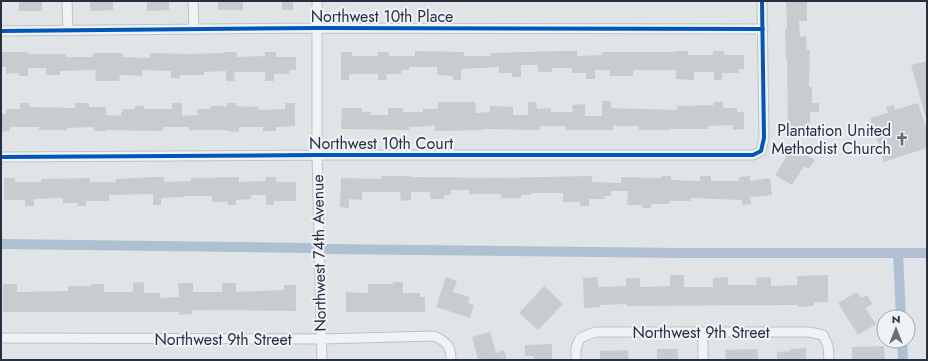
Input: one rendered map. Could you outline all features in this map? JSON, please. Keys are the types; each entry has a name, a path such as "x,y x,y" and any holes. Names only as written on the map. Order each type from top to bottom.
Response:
{"street":[{"path":"67,1 68,30"},
{"path":"193,1 194,29"},
{"name":"Northwest 74th Avenue","path":"316,1 317,155 322,360"},
{"path":"762,1 763,29"},
{"name":"Northwest 10th Place","path":"1,31 317,28 763,29"},
{"name":"Northwest 10th Court","path":"1,157 753,155 761,151 764,138 763,29"},
{"name":"Northwest 9th Street","path":"576,360 576,348 580,338 595,332 809,332 823,335 828,346 829,360"},
{"path":"702,332 703,360"},
{"name":"Northwest 9th Street","path":"1,338 321,339 434,336 444,341 451,350 451,360"}],"building":[{"path":"19,1 42,1 42,11 19,11"},
{"path":"90,1 113,1 113,10 90,11"},
{"path":"147,1 169,1 169,10 147,11"},
{"path":"218,1 243,1 243,10 218,10"},
{"path":"282,1 293,1 293,10 282,10"},
{"path":"786,1 807,1 807,21 799,21 800,37 806,36 807,50 810,50 809,87 812,87 812,103 819,103 819,112 810,112 810,133 788,133 785,29 787,29"},
{"path":"415,51 464,52 464,56 491,56 491,53 577,51 577,56 602,55 602,52 676,51 688,51 688,55 713,55 713,51 724,51 724,55 744,55 744,69 739,69 739,73 722,73 722,80 714,80 714,72 694,72 694,80 676,79 676,70 633,70 633,76 610,76 610,70 595,70 595,79 586,79 586,73 572,73 572,68 552,68 552,72 538,72 538,65 521,65 521,77 512,77 512,73 499,73 499,67 461,69 461,80 453,80 453,76 437,75 437,67 409,67 409,70 401,70 401,74 386,74 387,80 378,80 378,74 349,74 349,80 341,80 341,52 352,52 352,56 378,56 378,52 389,52 389,56 415,56"},
{"path":"1,52 66,54 66,57 93,57 93,53 123,53 122,57 150,58 150,53 188,54 237,52 237,57 265,56 265,52 276,52 276,57 296,57 296,70 289,70 289,74 274,74 274,81 265,81 265,72 234,72 235,81 226,81 226,71 204,72 204,75 180,75 180,78 171,78 171,71 142,70 142,76 120,75 119,81 95,81 96,70 60,71 60,75 46,75 46,68 28,68 28,76 19,76 19,73 6,74 6,67 1,67"},
{"name":"Plantation United Methodist Church","path":"927,61 927,115 925,115 911,65"},
{"path":"602,101 611,101 611,108 677,110 677,106 714,105 713,102 723,102 723,108 737,108 737,112 744,112 744,129 733,130 733,125 708,126 708,129 670,130 639,130 639,126 613,126 613,130 566,130 565,126 540,126 540,130 484,129 435,131 435,126 409,127 409,130 341,129 342,108 362,108 362,112 370,112 370,115 388,115 388,108 403,108 403,112 423,112 423,109 438,109 438,102 475,102 476,113 490,112 490,106 513,107 513,115 528,115 528,102 536,102 537,109 551,108 551,112 573,112 572,105 585,104 585,116 602,116"},
{"path":"20,103 29,103 29,107 75,108 75,103 89,103 89,107 106,107 106,115 121,116 122,109 135,109 135,106 144,106 144,109 172,109 172,103 182,103 182,116 198,115 197,109 210,109 210,106 227,106 227,103 236,103 236,106 258,107 258,110 285,109 285,103 295,103 295,126 276,127 276,131 263,131 263,127 239,127 239,132 226,130 189,130 189,127 163,127 163,131 94,131 94,127 67,128 67,130 39,130 39,127 10,127 10,131 1,132 1,114 6,114 6,109 20,109"},
{"name":"Plantation United Methodist Church","path":"918,103 927,130 927,148 884,162 870,118 888,113 886,107 894,105 895,110"},
{"path":"790,145 815,160 809,169 804,166 792,185 775,175 786,157 783,155"},
{"path":"381,176 500,178 592,176 592,182 621,183 621,177 661,178 661,176 671,176 671,180 700,181 700,176 711,176 711,181 739,181 739,177 750,176 750,181 770,178 772,195 750,197 751,204 742,205 742,200 691,198 691,201 669,201 669,204 651,204 651,208 642,208 642,205 627,205 628,191 611,191 611,196 605,196 604,199 589,199 589,206 580,206 580,202 563,202 563,193 531,193 531,195 521,195 521,198 501,198 501,194 469,194 469,190 451,190 451,195 444,195 444,199 430,199 430,192 411,192 411,200 401,201 400,192 362,192 362,200 349,199 349,208 340,207 341,178 381,179"},
{"path":"164,177 164,182 191,181 191,178 239,177 239,182 266,181 266,177 276,177 276,182 296,182 296,201 274,201 274,205 266,205 266,195 251,195 251,199 236,200 236,205 228,205 228,202 212,202 212,196 184,196 161,198 161,205 153,205 153,194 109,195 109,201 86,201 86,206 78,206 78,203 63,203 63,198 34,199 34,206 25,206 25,200 4,200 4,178 15,178 15,182 41,182 41,179 90,178 90,182 116,182 116,179"},
{"path":"670,275 684,275 684,287 713,287 713,278 728,277 728,285 757,285 756,278 771,277 771,286 797,285 797,276 828,275 828,302 814,302 814,306 798,307 798,305 627,306 627,304 600,305 600,307 584,308 583,278 598,277 598,287 626,286 626,278 640,278 640,287 670,286"},
{"path":"446,277 457,281 453,292 470,297 468,303 474,305 470,318 436,307"},
{"path":"144,282 144,293 160,293 160,298 179,297 178,283 193,283 193,292 222,292 222,283 236,283 236,292 284,290 284,285 296,285 296,311 192,310 192,314 179,315 179,312 3,312 3,284 17,284 17,292 68,291 68,286 91,286 91,284 104,284 104,292 133,292 133,283"},
{"path":"393,282 403,282 403,293 420,293 420,297 425,297 425,312 346,312 346,292 368,293 368,284 393,284"},
{"path":"544,286 563,304 538,330 519,313"},
{"path":"857,292 861,298 867,295 872,304 865,308 876,324 858,335 838,303"},
{"path":"490,332 496,353 504,350 507,360 478,360 472,337"},
{"path":"552,344 552,360 534,360 534,356 525,356 525,345"},
{"path":"876,346 876,349 884,349 885,360 852,360 852,347"},
{"path":"806,348 806,360 777,360 777,352"},
{"path":"657,349 678,349 678,360 657,360"},
{"path":"758,349 758,360 726,360 725,350"},
{"path":"628,350 629,360 600,360 600,351"}],"waterway":[{"path":"1,244 311,248"},
{"path":"327,249 680,253 927,253"},
{"path":"898,253 901,309"},
{"path":"902,349 903,360"}],"cycle path":[{"path":"1,157 753,155 761,151 764,138 762,1"},
{"path":"1,31 317,28 763,29"}],"place":[{"name":"Plantation United Methodist Church","path":"902,139"}]}
